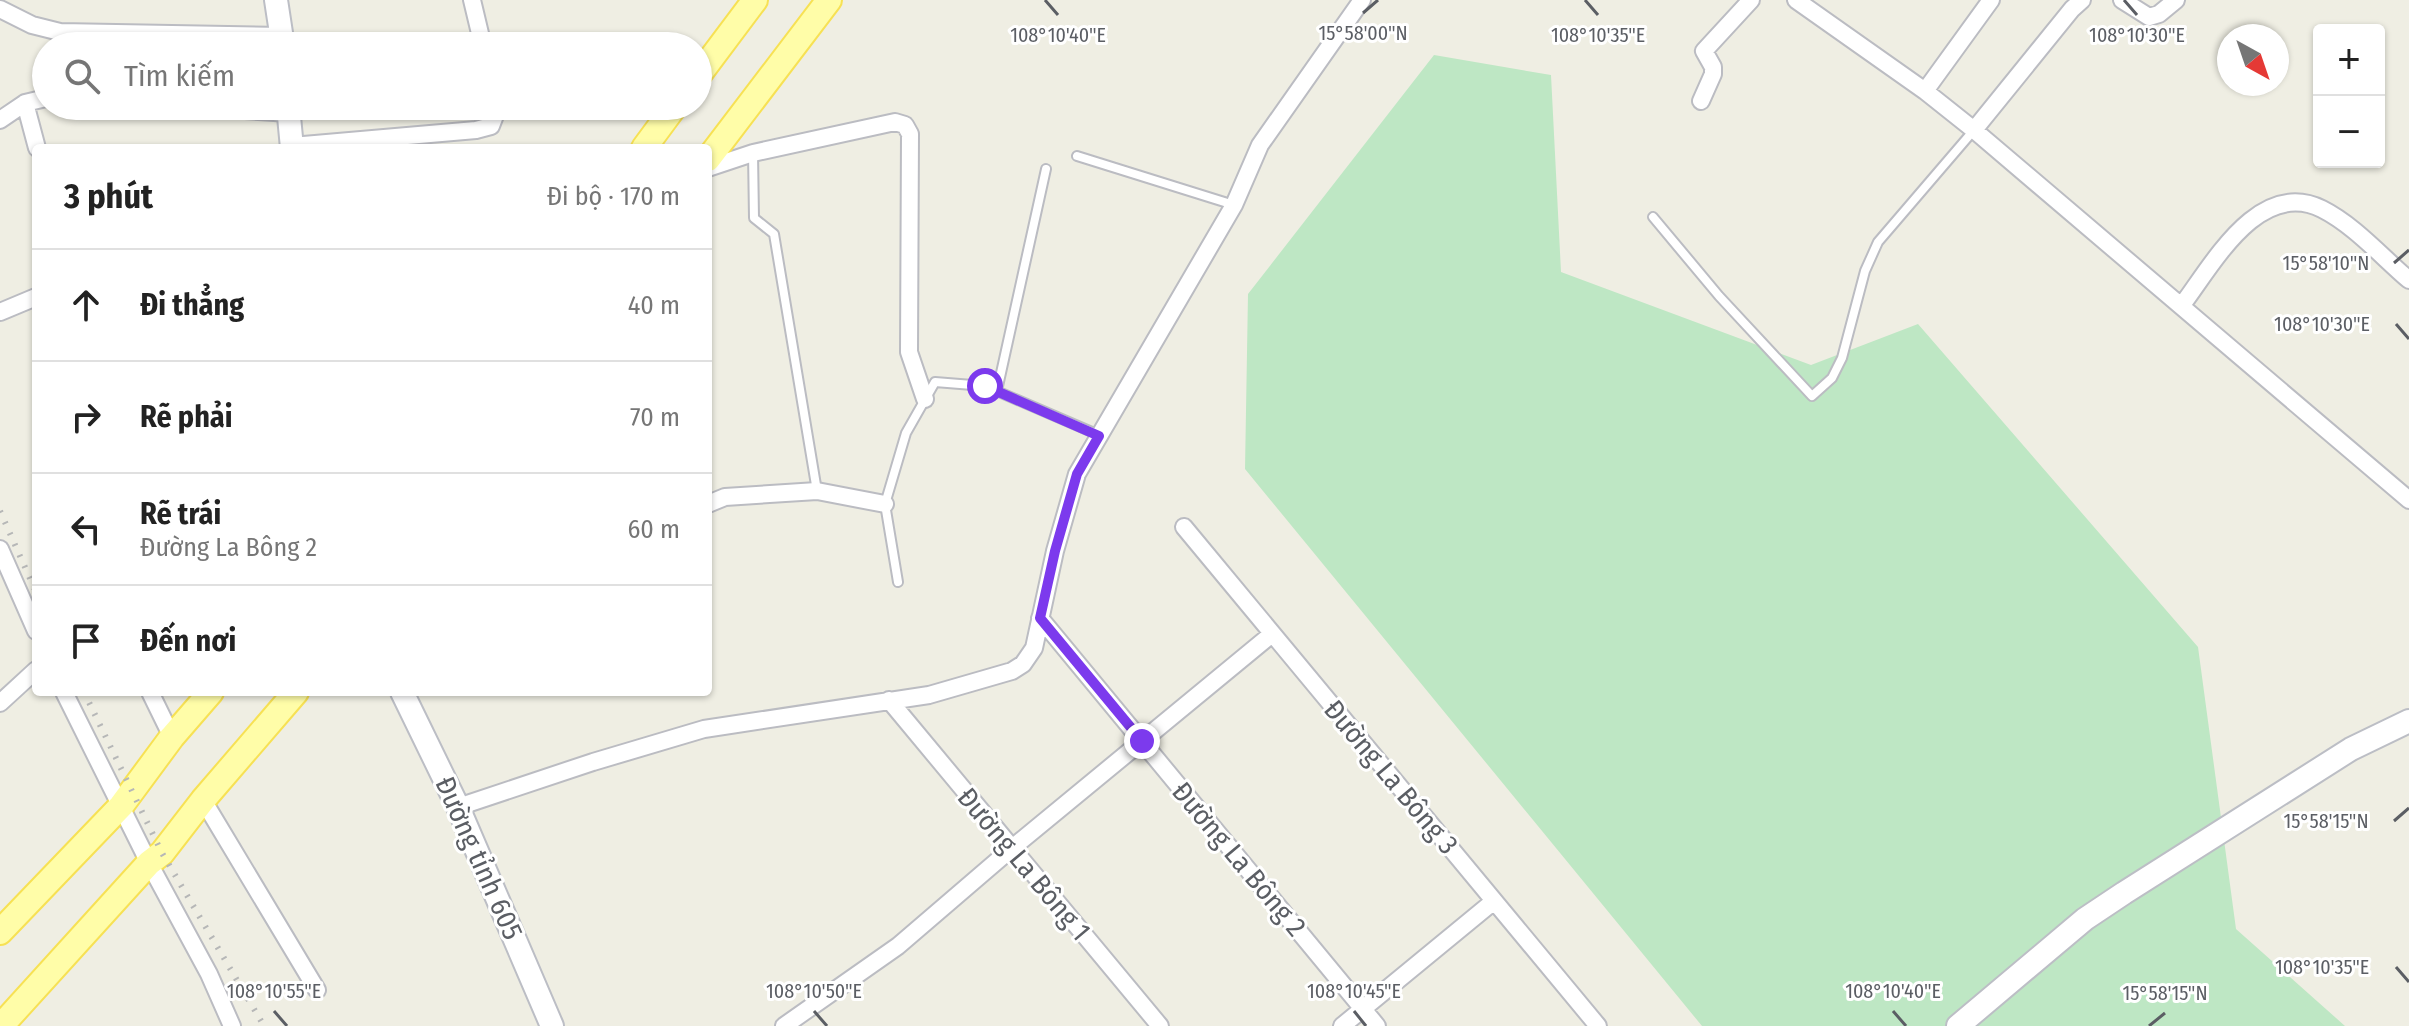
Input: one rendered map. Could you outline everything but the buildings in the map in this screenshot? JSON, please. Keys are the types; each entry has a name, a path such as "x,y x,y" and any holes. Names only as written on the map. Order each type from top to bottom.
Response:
{"main road":[{"path":"276,0 281,32"},
{"path":"712,57 755,0"},
{"path":"712,154 829,0"},
{"path":"289,120 292,144"},
{"path":"647,144 665,120"},
{"path":"0,932 121,806 172,737 208,696"},
{"path":"1,1026 149,863 162,853 293,696"},
{"name":"Đường tỉnh 605","path":"404,696 458,807 552,1026"},
{"path":"1958,1026 2085,919 2351,749 2409,721"}],"street":[{"path":"472,0 480,32"},
{"path":"458,807 704,729 929,695 1018,668 1034,648 1055,551 1077,474 1234,205 1260,145 1362,0"},
{"path":"1701,101 1713,74 1713,67 1704,51 1751,0"},
{"path":"1796,0 1925,91 1974,130 2409,500"},
{"path":"1925,91 1991,0"},
{"path":"1974,130 2082,0"},
{"path":"2122,0 2149,17 2159,14 2176,0"},
{"path":"0,9 32,25 60,32"},
{"path":"0,120 32,101"},
{"path":"25,103 36,144"},
{"path":"324,144 476,130 491,126 493,120"},
{"path":"712,167 753,153 895,122 901,122 908,129 909,352 925,399"},
{"path":"2182,305 2239,229 2254,216 2277,205 2320,207 2338,218 2409,280"},
{"path":"0,312 32,299"},
{"path":"712,502 725,497 817,491 885,504"},
{"name":"Đường La Bông 3","path":"1184,527 1598,1026"},
{"path":"0,549 32,622"},
{"name":"Đường La Bông 2","path":"1040,618 1377,1026"},
{"path":"784,1026 898,946 1272,634"},
{"path":"0,703 32,674"},
{"path":"66,696 149,863 209,974 232,1026"},
{"path":"152,696 172,737"},
{"name":"Đường La Bông 1","path":"889,700 1160,1026"},
{"path":"203,800 317,990"},
{"path":"1342,1026 1494,901"}],"lane":[{"path":"1653,217 1719,296 1812,396 1832,378 1842,358 1865,271 1878,242 1974,130"},
{"path":"753,153 754,218 774,234 817,491"},
{"path":"1077,156 1234,205"},
{"path":"997,391 1046,169"},
{"path":"898,582 885,504 906,433 935,382 985,386 1099,436"}],"green space":[{"path":"1434,55 1551,75 1561,272 1811,365 1918,324 2198,647 2236,929 2345,1026 1702,1026 1245,469 1248,294"}],"railway":[{"path":"0,511 32,583"},
{"path":"86,696 162,853 264,1026"}],"route":[{"path":"985,386 1099,436 1077,474 1040,618 1142,741"}]}
